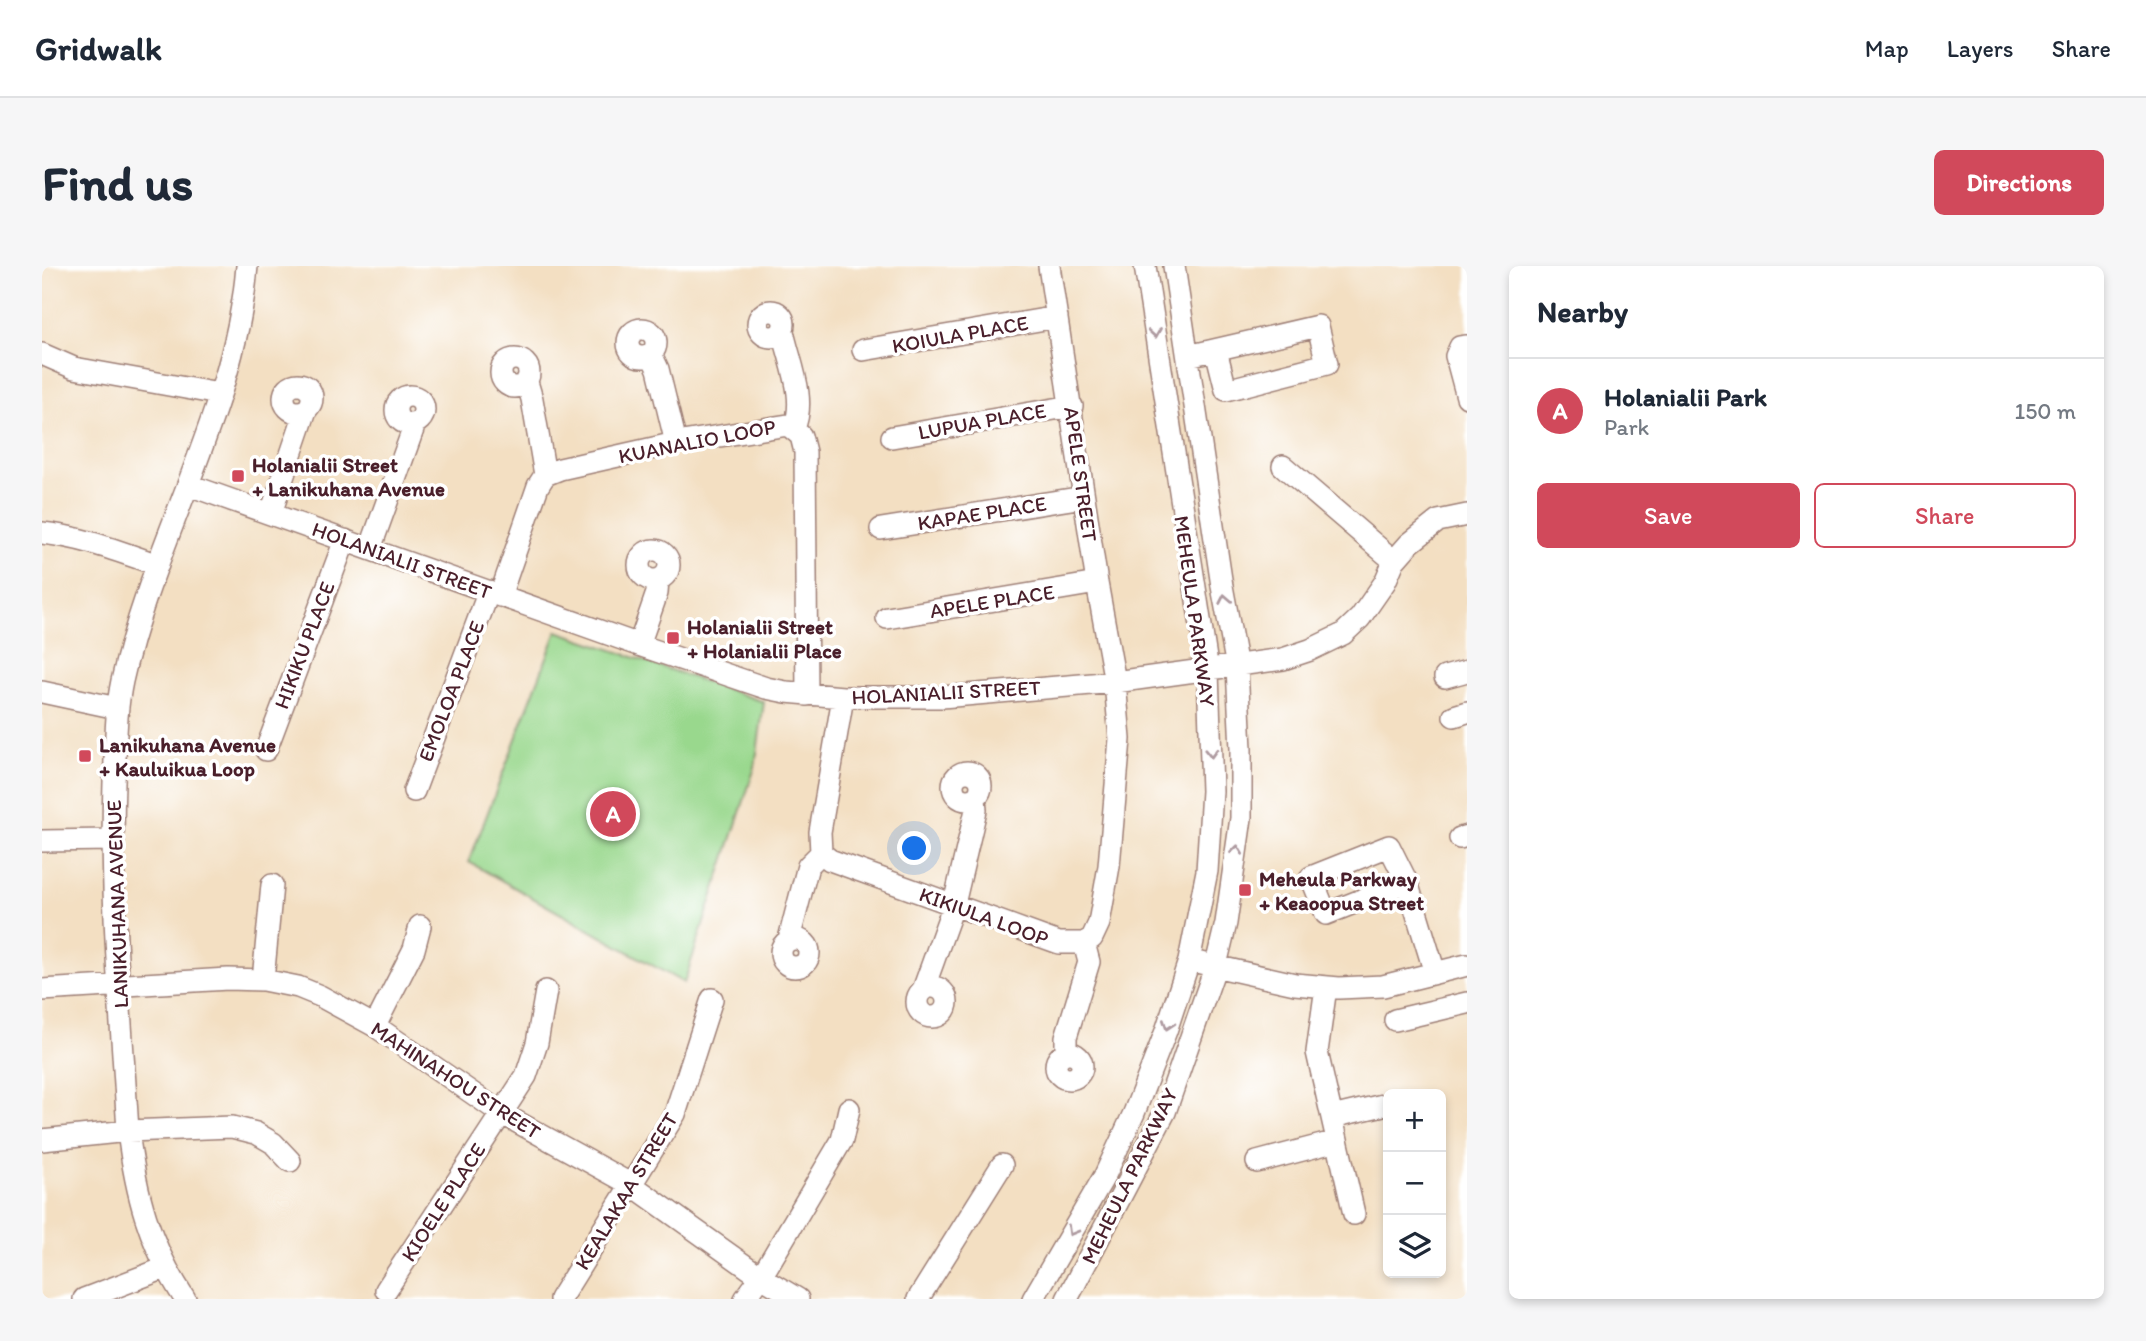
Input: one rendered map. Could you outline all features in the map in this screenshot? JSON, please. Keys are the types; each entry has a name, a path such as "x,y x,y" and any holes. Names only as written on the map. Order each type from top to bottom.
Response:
{"street":[{"name":"LANIKUHANA AVENUE","path":"185,1299 165,1268 146,1222 133,1171 128,1131 112,840 117,708 134,639 158,565 189,485 219,394 239,324 247,266"},
{"name":"APELE STREET","path":"1049,266 1097,583 1115,682"},
{"name":"MEHEULA PARKWAY","path":"1033,1299 1105,1175 1134,1113 1166,1031 1189,961 1207,871 1212,791 1208,670 1145,266"},
{"name":"MEHEULA PARKWAY","path":"1067,1299 1165,1112 1216,965 1228,911 1241,818 1237,667 1174,266"},
{"name":"KOIULA PLACE","path":"863,350 1057,317"},
{"path":"1188,356 1216,349 1318,326 1327,364 1226,390 1216,349"},
{"path":"783,331 799,401 799,416 794,428"},
{"path":"1467,346 1460,347 1457,356 1467,397"},
{"path":"42,354 74,368 219,394"},
{"path":"651,354 658,369 676,443"},
{"path":"494,594 538,486 545,475 527,382"},
{"name":"LUPUA PLACE","path":"892,437 1072,406"},
{"path":"271,513 306,410"},
{"path":"370,549 415,424"},
{"name":"KUANALIO LOOP","path":"545,475 560,469 676,443 779,425 794,428 802,436 805,452 807,695"},
{"path":"1283,466 1394,561"},
{"name":"HOLANIALII STREET","path":"189,485 766,688 807,695 843,697 942,696 1115,682 1283,659 1343,634 1367,609 1385,582 1394,561 1409,544 1438,521 1467,515"},
{"name":"KAPAE PLACE","path":"881,528 1084,496"},
{"path":"42,533 106,547 158,565"},
{"name":"HIKIKU PLACE","path":"266,750 345,540"},
{"path":"639,645 657,593 658,580"},
{"name":"APELE PLACE","path":"887,618 1097,583"},
{"name":"EMOLOA PLACE","path":"414,791 494,594"},
{"path":"1445,677 1467,671"},
{"path":"1066,1052 1066,1037 1089,962 1084,943 1092,938 1099,923 1109,866 1120,739 1115,682"},
{"path":"42,692 117,708"},
{"path":"789,939 808,866 821,853 820,832 843,697"},
{"path":"923,990 954,904 976,810 975,798"},
{"path":"42,841 112,840"},
{"name":"KIKIULA LOOP","path":"821,853 830,860 1059,943 1084,943"},
{"path":"1407,882 1434,973"},
{"path":"263,980 272,885"},
{"path":"375,1026 414,949 420,926"},
{"path":"1189,961 1295,984 1326,987 1384,986 1467,965"},
{"name":"MAHINAHOU STREET","path":"42,990 228,979 263,980 298,987 320,996 375,1026 501,1113 632,1185 761,1277 797,1299"},
{"path":"1326,987 1317,1052 1354,1214"},
{"name":"KIOELE PLACE","path":"386,1290 526,1076 537,1043 546,991"},
{"name":"KEALAKAA STREET","path":"560,1299 675,1114 712,999"},
{"path":"1395,1020 1467,1003"},
{"path":"1332,1117 1383,1105"},
{"path":"745,1299 761,1277 842,1140 849,1109"},
{"path":"42,1140 128,1131 232,1127 256,1133 273,1143 290,1161"},
{"path":"1257,1162 1337,1141"},
{"path":"918,1299 1002,1165"},
{"path":"84,1299 165,1268"}],"green space":[{"path":"557,631 764,702 755,767 684,983 469,862"}],"place":[{"name":"Holanialii Street + Lanikuhana Avenue","path":"238,476"},
{"name":"Holanialii Street + Holanialii Place","path":"673,638"},
{"name":"Lanikuhana Avenue + Kauluikua Loop","path":"85,756"},
{"name":"Holanialii Park","path":"613,814"},
{"name":"Meheula Parkway + Keaoopua Street","path":"1245,890"}]}
